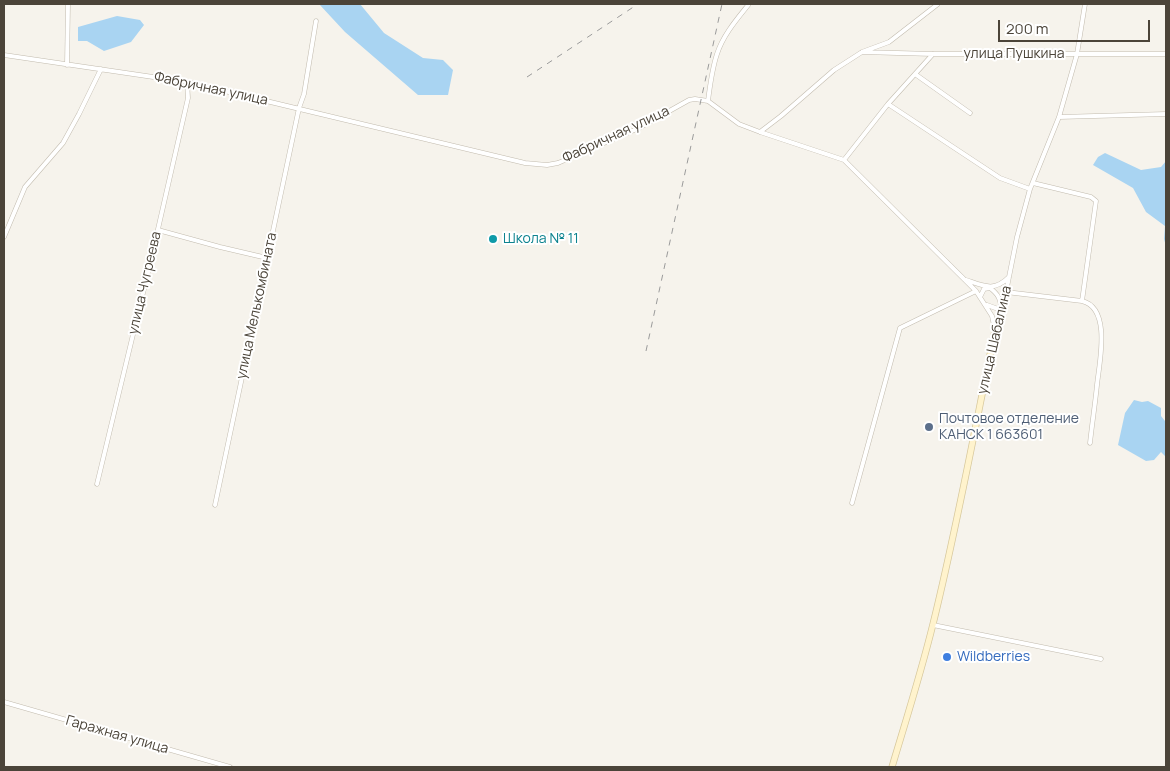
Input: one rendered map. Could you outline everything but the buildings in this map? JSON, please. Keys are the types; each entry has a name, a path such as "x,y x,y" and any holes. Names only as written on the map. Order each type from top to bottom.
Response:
{"street":[{"path":"67,64 68,4"},
{"path":"749,4 734,24 717,53 712,71 708,101 730,118 760,132 844,160 976,291 992,316 995,330"},
{"path":"760,132 834,70 862,52 889,42 938,4"},
{"name":"улица Шабалина","path":"892,767 912,703 932,626 995,330 1006,292 1017,237 1030,189 1059,117 1077,54 1085,4"},
{"name":"улица Мелькомбината","path":"215,505 299,108 304,94 316,21"},
{"name":"улица Пушкина","path":"862,52 933,54 1166,54"},
{"path":"844,160 888,104 933,54"},
{"name":"Фабричная улица","path":"4,55 187,82 525,163 547,165 639,128 689,100 708,101"},
{"path":"4,237 25,187 63,143 101,69"},
{"path":"915,74 970,113"},
{"name":"улица Чугреева","path":"96,484 188,98 187,82"},
{"path":"888,104 1000,178 1030,189"},
{"path":"1059,117 1166,114"},
{"path":"1033,182 1092,197 1096,201 1082,302"},
{"path":"158,230 267,258"},
{"path":"980,297 984,289 1003,283 1009,277"},
{"path":"964,279 996,292 1001,300 1001,310 986,304"},
{"path":"852,503 900,328 976,291"},
{"path":"1006,292 1082,302 1087,303 1096,310 1102,338 1090,443"},
{"path":"932,626 1101,659"},
{"name":"Гаражная улица","path":"4,702 230,767"}],"water":[{"path":"319,4 360,4 384,33 423,58 443,60 453,70 448,95 418,95 345,32"},
{"path":"117,16 140,20 144,25 131,42 104,51 87,41 78,41 78,27"},
{"path":"1105,153 1141,170 1161,167 1166,161 1166,246 1164,239 1165,226 1146,212 1133,188 1093,165 1098,157"},
{"path":"1134,400 1148,401 1161,408 1161,416 1165,421 1166,457 1161,452 1154,460 1146,461 1118,445 1125,413"}],"railway":[{"path":"527,77 638,4"},
{"path":"646,351 722,4"}],"place":[{"name":"Школа № 11","path":"493,239"},
{"name":"Почтовое отделение КАНСК 1 663601","path":"929,427"},
{"name":"Wildberries","path":"947,657"}]}
